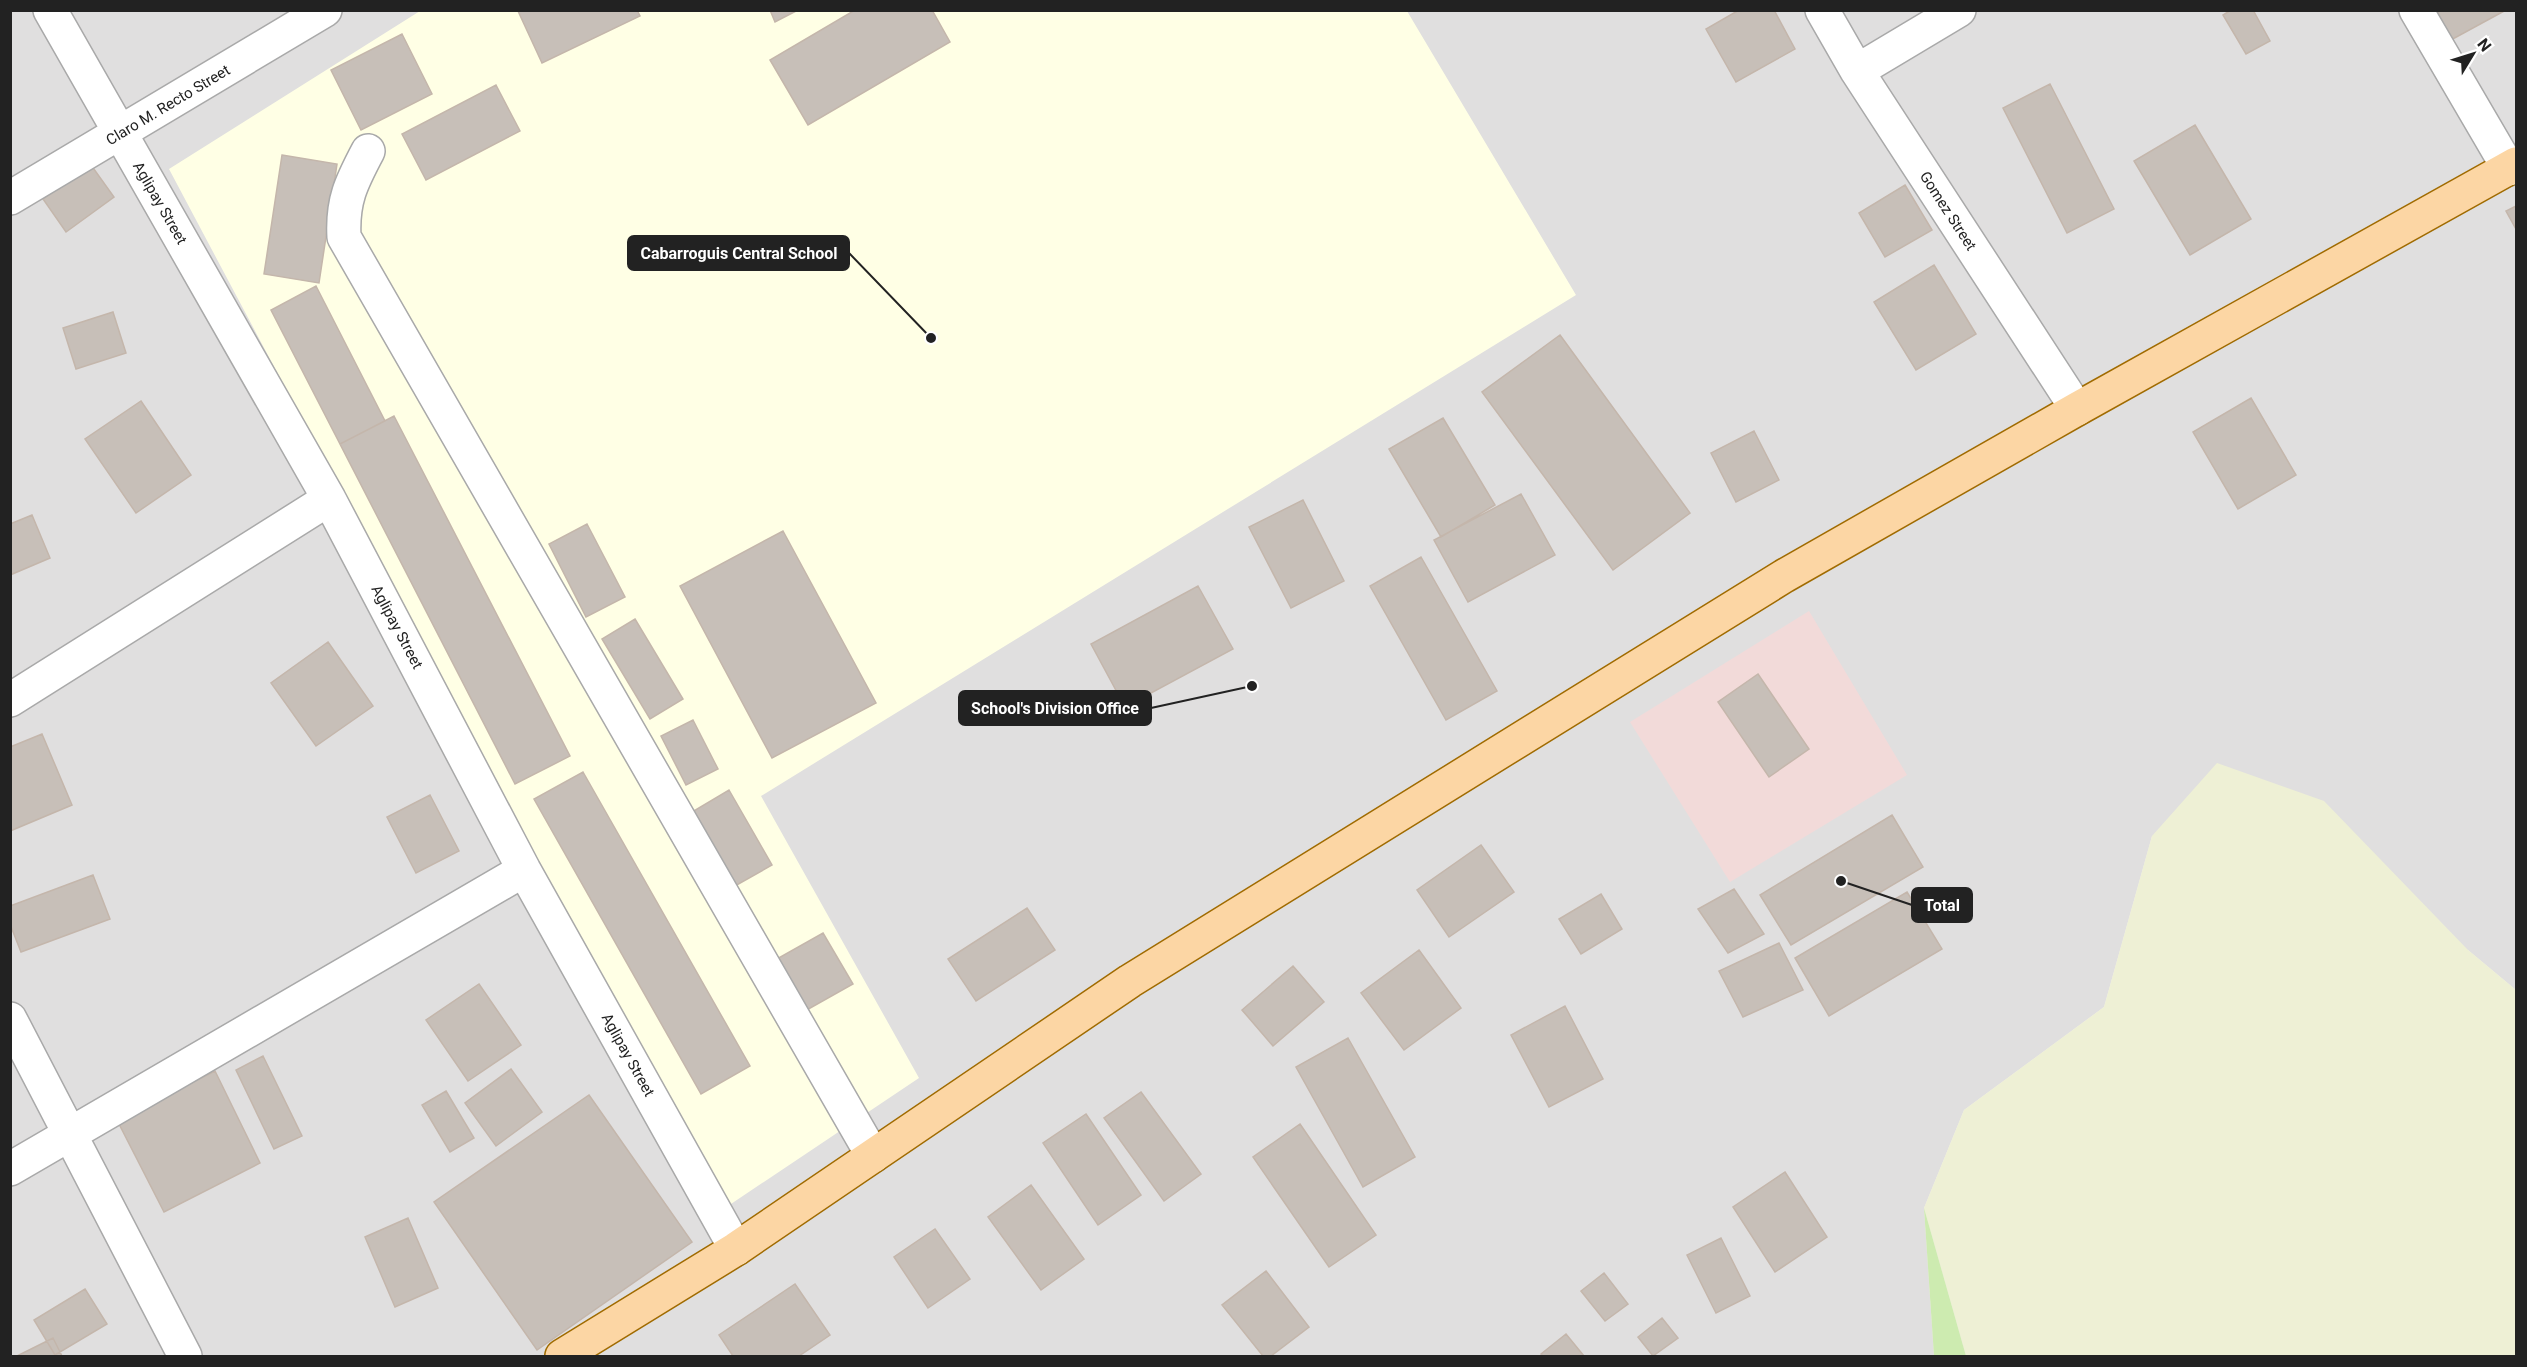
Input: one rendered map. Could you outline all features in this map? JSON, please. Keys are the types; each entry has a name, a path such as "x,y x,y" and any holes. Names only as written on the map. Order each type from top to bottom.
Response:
{"main road":[{"path":"562,1356 736,1249 1130,981 1784,576 2077,409 2513,167"}],"street":[{"name":"Aglipay Street","path":"50,10 329,499 524,870 736,1249"},
{"name":"Claro M. Recto Street","path":"10,198 326,10"},
{"name":"Gomez Street","path":"1822,10 1857,71 2077,409"},
{"path":"1857,71 1959,10"},
{"path":"2416,10 2513,167"},
{"path":"368,151 351,183 343,211 344,237 873,1156"},
{"path":"10,700 329,499"},
{"path":"10,1169 524,870"},
{"path":"10,1019 184,1356"}],"shaded area":[{"path":"10,11 2516,11 2516,990 2468,950 2152,836 2104,1007 1964,1110 1924,1208 1934,1356 11,1356"},
{"path":"420,11 1407,11 1576,295 761,796 919,1078 722,1210 169,169"},
{"path":"1809,611 1907,775 1730,882 1630,722"},
{"path":"2217,763 2324,801 2468,950 2516,990 2516,1356 1966,1356 1924,1208 1964,1110 2104,1007 2152,836"}],"green space":[{"path":"1924,1208 1966,1356 1934,1356"}],"building":[{"path":"637,10 640,16 542,63 518,11"},
{"path":"770,10 798,10 775,22"},
{"path":"855,10 932,10 950,42 808,125 770,60"},
{"path":"1739,10 1774,10 1795,49 1736,82 1706,29"},
{"path":"2231,10 2253,10 2270,41 2246,54 2223,15"},
{"path":"2441,10 2506,10 2451,40 2437,13"},
{"path":"402,34 432,94 361,130 331,70"},
{"path":"2050,84 2114,209 2067,233 2003,108"},
{"path":"496,85 520,131 426,180 402,134"},
{"path":"2195,125 2251,219 2190,255 2134,161"},
{"path":"282,155 337,164 319,283 264,274"},
{"path":"91,165 114,197 66,232 43,199"},
{"path":"1905,185 1932,230 1885,257 1859,213"},
{"path":"2516,206 2516,229 2506,211"},
{"path":"1934,265 1976,334 1916,370 1874,302"},
{"path":"316,286 385,421 340,444 271,310"},
{"path":"113,312 126,353 76,369 63,328"},
{"path":"1560,335 1690,513 1613,570 1482,392"},
{"path":"2251,398 2296,475 2238,509 2193,432"},
{"path":"141,401 191,475 136,513 85,439"},
{"path":"394,416 570,756 515,784 340,444"},
{"path":"1443,418 1495,505 1441,537 1389,449"},
{"path":"1754,431 1779,480 1736,502 1711,453"},
{"path":"1521,494 1555,555 1468,602 1434,540"},
{"path":"1303,500 1344,581 1291,608 1249,527"},
{"path":"32,515 50,558 10,575 10,524"},
{"path":"587,524 625,597 586,617 549,544"},
{"path":"783,531 876,703 772,758 680,586"},
{"path":"1421,557 1497,691 1446,720 1370,586"},
{"path":"1198,586 1233,649 1125,707 1091,644"},
{"path":"635,619 683,699 650,719 602,639"},
{"path":"328,642 373,706 316,746 271,683"},
{"path":"1758,674 1809,749 1769,777 1718,702"},
{"path":"693,720 718,769 686,785 661,736"},
{"path":"42,734 72,805 10,831 10,747"},
{"path":"583,772 750,1066 701,1094 534,799"},
{"path":"729,790 772,865 735,886 692,812"},
{"path":"430,795 459,851 416,873 387,817"},
{"path":"1892,815 1923,867 1791,945 1760,895"},
{"path":"1481,845 1514,892 1449,937 1417,890"},
{"path":"93,875 110,919 21,952 10,924 10,906"},
{"path":"1734,889 1764,934 1728,953 1698,909"},
{"path":"1907,892 1942,949 1829,1016 1795,958"},
{"path":"1601,894 1622,929 1581,954 1559,919"},
{"path":"1027,908 1055,950 976,1001 948,959"},
{"path":"823,933 853,984 805,1011 775,960"},
{"path":"1779,943 1803,990 1743,1017 1719,971"},
{"path":"1419,950 1461,1008 1404,1050 1361,993"},
{"path":"1293,966 1324,1002 1273,1046 1242,1010"},
{"path":"479,984 521,1045 468,1081 426,1020"},
{"path":"1565,1006 1603,1079 1549,1107 1511,1035"},
{"path":"1348,1038 1415,1157 1363,1187 1296,1067"},
{"path":"263,1056 302,1136 274,1149 236,1070"},
{"path":"511,1069 542,1112 496,1146 465,1103"},
{"path":"215,1071 260,1163 164,1212 117,1120"},
{"path":"446,1091 474,1138 450,1152 422,1105"},
{"path":"1141,1092 1201,1174 1164,1201 1104,1118"},
{"path":"589,1095 692,1242 537,1350 434,1202"},
{"path":"1086,1114 1141,1195 1098,1225 1043,1143"},
{"path":"1300,1124 1376,1235 1329,1267 1253,1157"},
{"path":"1785,1172 1827,1237 1775,1272 1733,1207"},
{"path":"1031,1185 1084,1259 1041,1290 988,1217"},
{"path":"408,1218 438,1288 395,1307 365,1237"},
{"path":"935,1229 970,1279 928,1308 894,1257"},
{"path":"1721,1238 1750,1296 1716,1313 1687,1255"},
{"path":"1266,1271 1309,1327 1271,1356 1263,1356 1222,1305"},
{"path":"1604,1273 1628,1304 1605,1321 1581,1291"},
{"path":"795,1284 830,1335 799,1356 733,1356 719,1335"},
{"path":"85,1289 107,1324 55,1355 34,1320"},
{"path":"1662,1318 1678,1338 1653,1356 1638,1337"},
{"path":"1566,1334 1584,1356 1543,1356 1541,1354"},
{"path":"53,1338 62,1356 17,1356"}],"place":[{"name":"Cabarroguis Central School","path":"931,338"},
{"name":"School's Division Office","path":"1252,686"},
{"name":"Total","path":"1841,881"}]}
